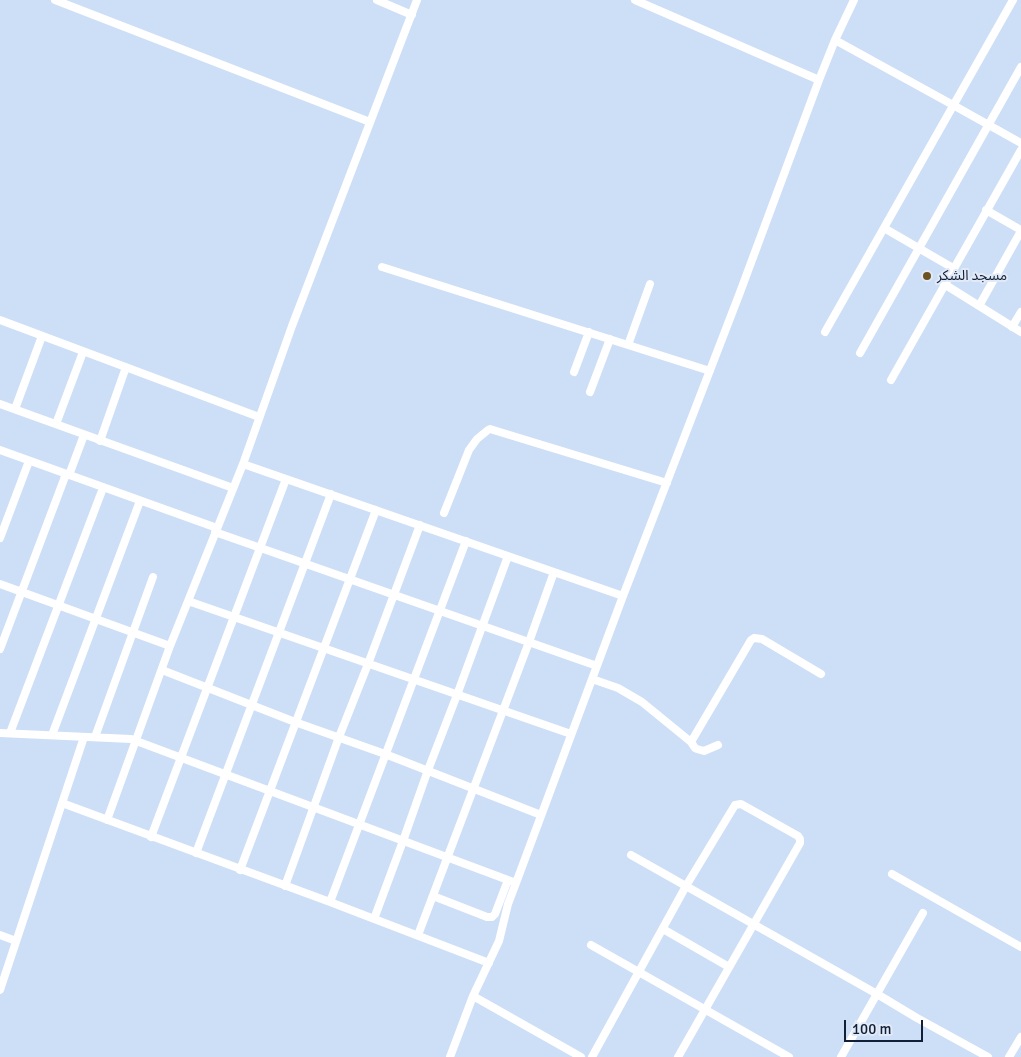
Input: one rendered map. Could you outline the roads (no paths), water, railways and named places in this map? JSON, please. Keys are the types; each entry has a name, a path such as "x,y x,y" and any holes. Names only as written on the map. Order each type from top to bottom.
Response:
{"street":[{"path":"55,0 370,122"},
{"path":"376,0 412,15"},
{"path":"107,820 170,646 233,488 292,326 417,0"},
{"path":"635,0 819,80"},
{"path":"825,332 1013,0"},
{"path":"433,896 487,917 492,917 496,914 512,882 541,815 850,1"},
{"path":"835,40 1021,143"},
{"path":"860,353 1021,66"},
{"path":"891,380 1021,150"},
{"path":"979,306 1021,230 986,210"},
{"path":"884,228 953,268"},
{"path":"382,267 710,371"},
{"path":"628,345 650,284"},
{"path":"944,284 1021,332"},
{"path":"1012,327 1021,312"},
{"path":"0,320 259,417"},
{"path":"574,372 589,332"},
{"path":"15,409 42,336"},
{"path":"590,392 610,339"},
{"path":"56,424 84,352"},
{"path":"100,440 126,367"},
{"path":"0,404 233,488"},
{"path":"444,513 469,450 477,438 490,429 667,483"},
{"path":"0,649 84,435"},
{"path":"0,450 140,501 260,548 597,666"},
{"path":"0,538 29,461"},
{"path":"242,464 623,596"},
{"path":"151,837 286,479"},
{"path":"10,733 103,488"},
{"path":"196,853 331,494"},
{"path":"52,735 140,501"},
{"path":"240,870 376,510"},
{"path":"285,886 339,737 420,525"},
{"path":"330,902 466,541"},
{"path":"374,919 508,556"},
{"path":"418,935 554,572"},
{"path":"95,737 153,577"},
{"path":"0,584 170,646"},
{"path":"188,601 571,734"},
{"path":"691,742 751,640 754,638 762,639 820,674"},
{"path":"162,670 295,722 428,770 541,815"},
{"path":"592,679 618,688 642,702 691,742 694,748 708,750 718,745"},
{"path":"0,733 137,740 512,882"},
{"path":"0,990 84,737"},
{"path":"62,803 418,935 488,963"},
{"path":"592,1057 686,886 735,805 743,805 798,836 800,843 678,1057"},
{"path":"631,855 988,1057"},
{"path":"892,874 1021,948"},
{"path":"450,1057 473,996 498,941 512,882"},
{"path":"841,1057 923,913"},
{"path":"663,929 729,968"},
{"path":"0,935 16,941"},
{"path":"591,945 790,1057"},
{"path":"473,996 581,1057"},
{"path":"1009,1057 1021,1037"}],"place":[{"name":"مسجد الشكر","path":"927,276"}]}
